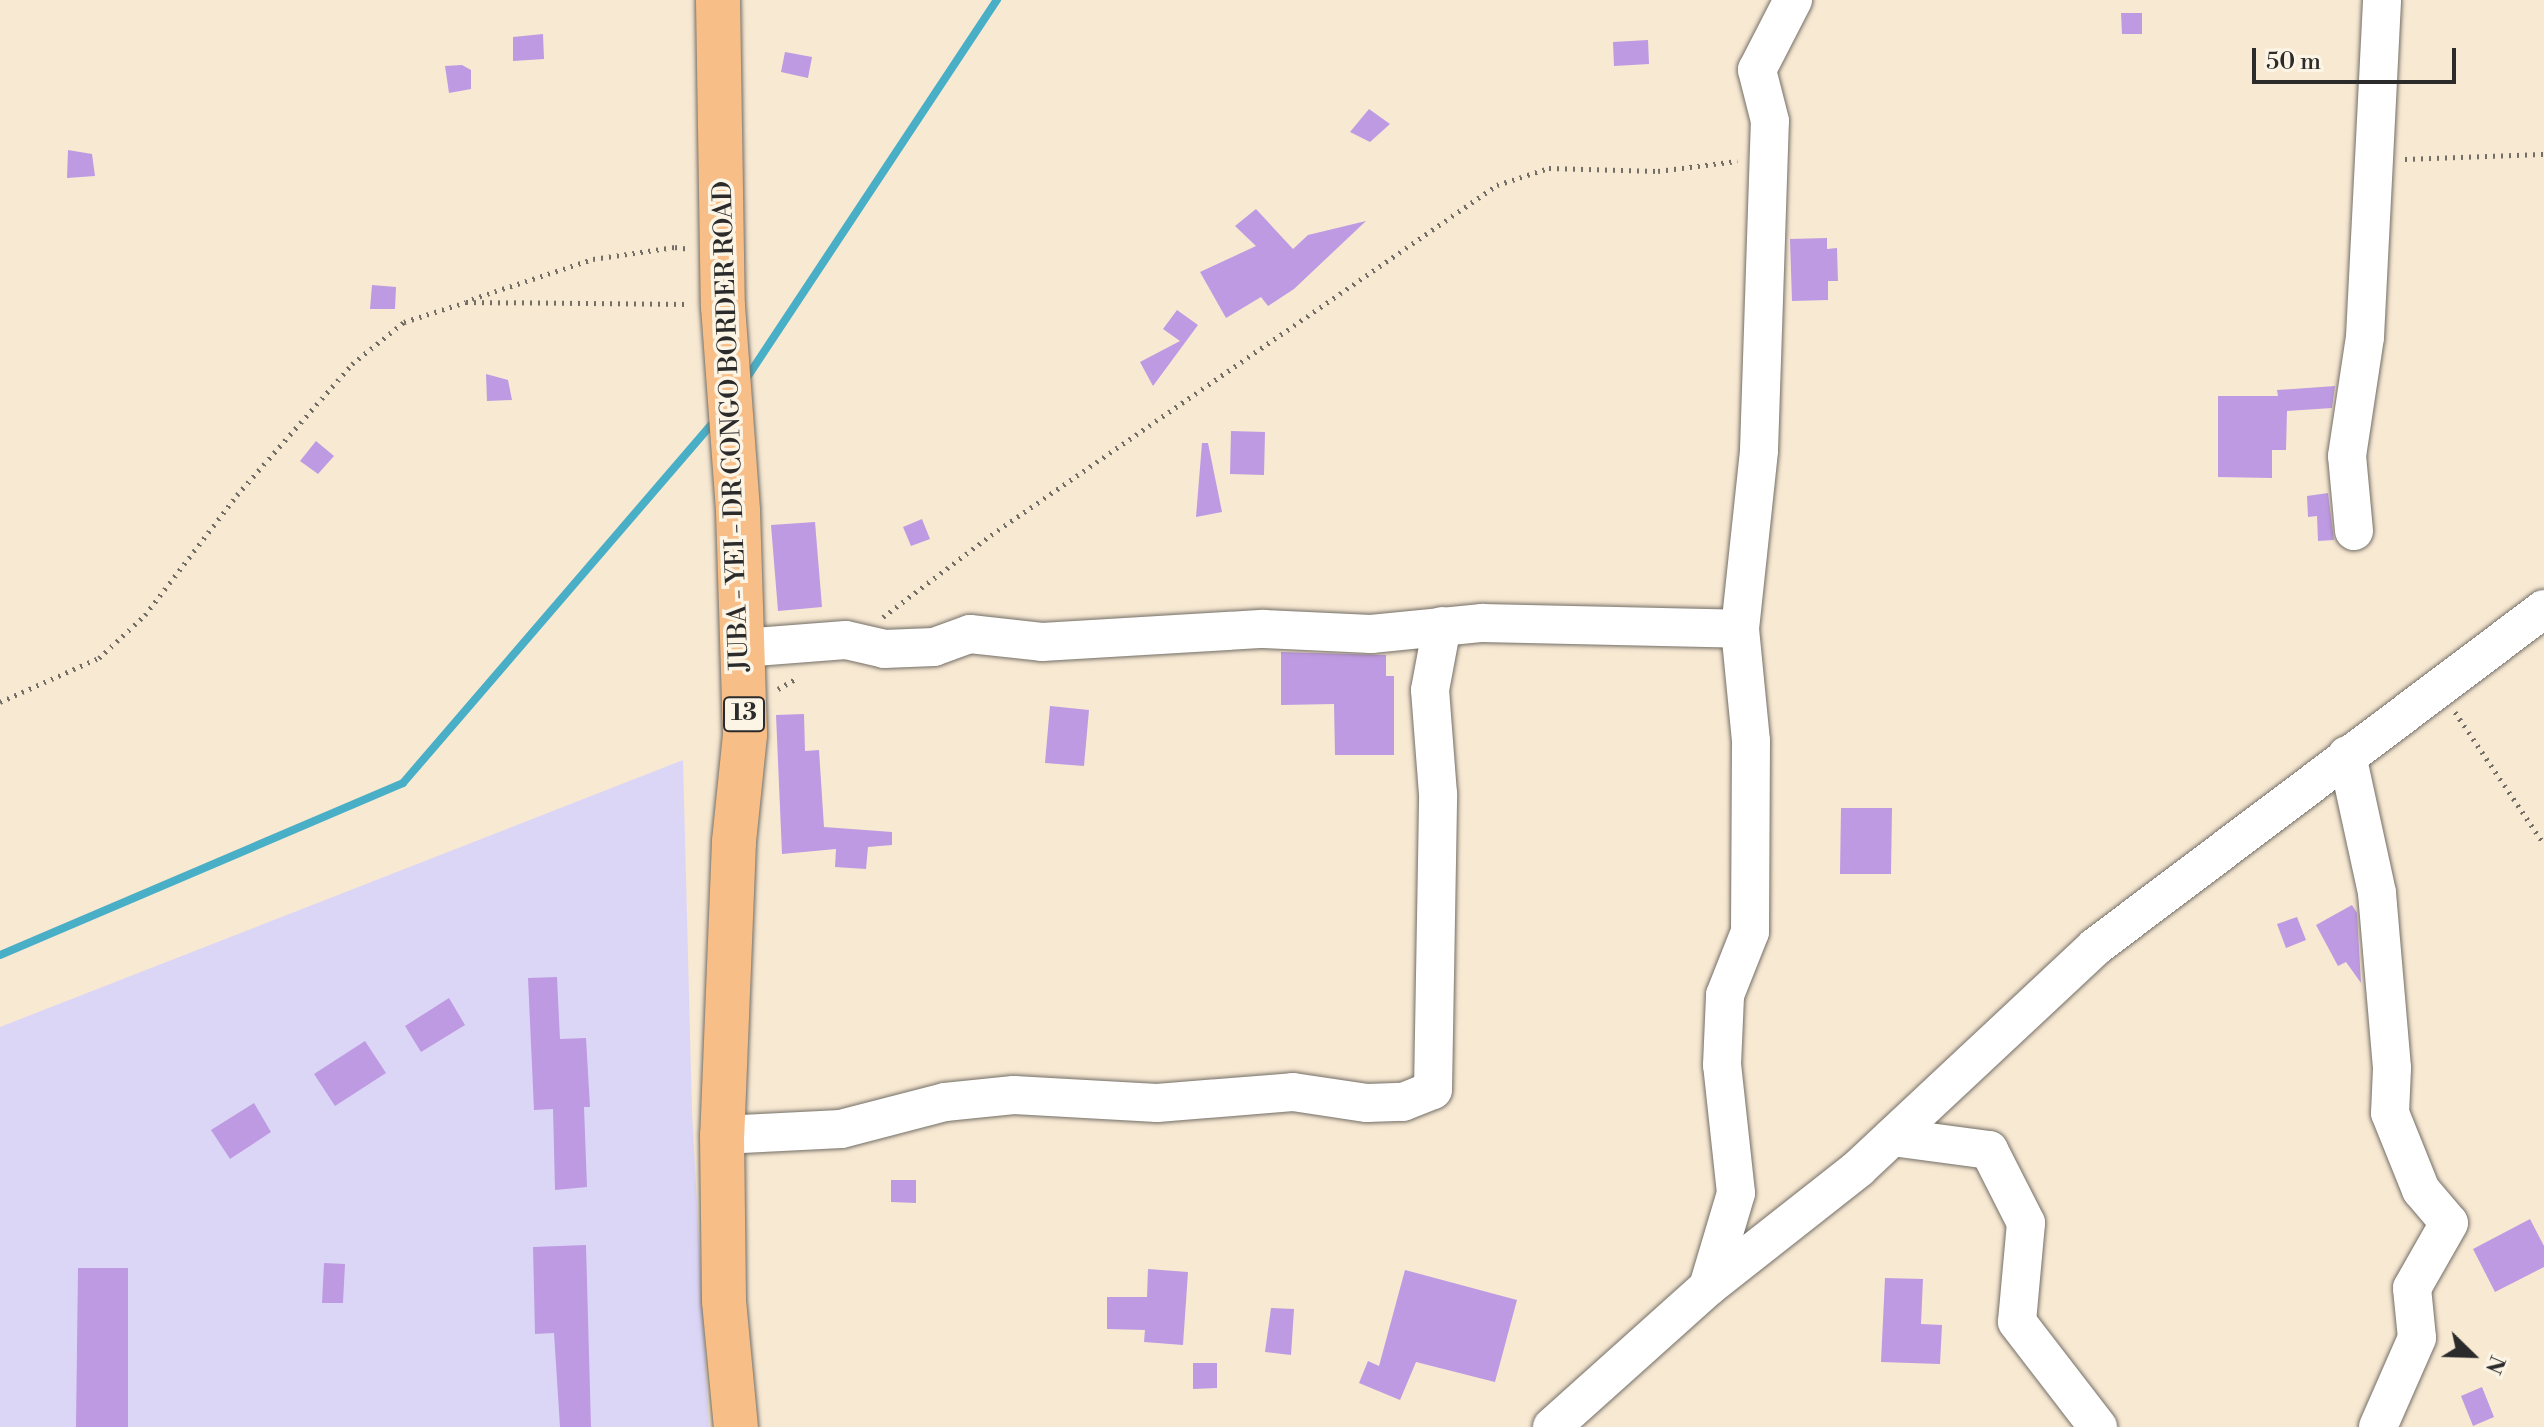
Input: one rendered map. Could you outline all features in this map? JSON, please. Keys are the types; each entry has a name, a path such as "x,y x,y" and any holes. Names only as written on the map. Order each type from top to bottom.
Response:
{"main road":[{"name":"JUBA - YEI - DR CONGO BORDER ROAD","path":"718,0 723,286 745,735 734,842 722,1135 724,1301 736,1427"}],"street":[{"path":"1708,1287 1736,1193 1722,1065 1725,995 1750,932 1751,741 1740,629 1759,450 1765,168 1770,121 1757,70 1793,0"},
{"path":"2354,531 2347,456 2365,337 2370,160 2382,0"},
{"path":"1552,1427 1708,1287 1892,1137 2095,947 2544,609"},
{"path":"742,648 846,640 884,649 934,647 970,634 1042,642 1264,629 1371,634 1442,626 1740,629"},
{"path":"722,1135 841,1129 945,1102 1014,1095 1157,1103 1293,1092 1367,1103 1403,1102 1433,1090 1438,794 1430,690 1442,626"},
{"path":"2347,755 2377,893 2392,1068 2390,1113 2421,1190 2449,1223 2412,1288 2417,1338 2378,1427"},
{"path":"1892,1137 1989,1150 2026,1223 2017,1322 2098,1427"}],"path":[{"path":"2370,160 2544,154"},
{"path":"846,640 1497,185 1549,168 1658,171 1740,161 1765,168"},
{"path":"0,702 99,658 145,615 237,495 352,364 404,322 593,259 654,249 690,249 723,286"},
{"path":"466,302 723,286"},
{"path":"745,735 780,686 805,674"},
{"path":"2438,686 2544,844"}],"shaded area":[{"path":"683,760 692,1111 709,1427 0,1427 0,1027"}],"building":[{"path":"2121,13 2142,13 2142,34 2122,34"},
{"path":"543,34 544,59 513,61 513,37"},
{"path":"1648,40 1649,64 1614,66 1613,42"},
{"path":"785,52 812,57 808,78 781,72"},
{"path":"462,65 471,70 471,89 449,93 445,66"},
{"path":"1369,109 1390,124 1370,142 1350,132"},
{"path":"68,150 92,154 95,176 67,178"},
{"path":"1256,209 1293,249 1308,235 1366,221 1294,289 1268,306 1261,297 1226,318 1200,272 1256,246 1235,226"},
{"path":"1827,238 1827,249 1837,248 1838,281 1828,281 1828,300 1792,301 1790,239"},
{"path":"372,285 396,287 395,309 370,309"},
{"path":"1177,310 1198,325 1153,386 1140,362 1180,341 1163,329"},
{"path":"486,374 508,380 512,400 487,401"},
{"path":"2335,386 2332,408 2287,411 2286,450 2272,450 2272,478 2218,477 2218,396 2278,396 2277,390"},
{"path":"1231,431 1265,432 1264,475 1230,474"},
{"path":"316,441 334,456 318,474 300,461"},
{"path":"1202,443 1208,443 1222,512 1196,517"},
{"path":"2328,493 2334,540 2318,541 2317,516 2308,517 2307,496"},
{"path":"922,519 930,539 911,546 903,527"},
{"path":"815,522 822,607 778,611 771,525"},
{"path":"1281,652 1386,655 1386,676 1394,676 1394,755 1335,755 1334,704 1281,705"},
{"path":"1050,706 1089,710 1084,766 1045,763"},
{"path":"804,714 805,751 819,750 824,827 892,832 892,845 868,847 866,869 835,867 836,849 782,854 776,715"},
{"path":"1841,808 1892,808 1891,874 1840,874"},
{"path":"2352,905 2357,913 2361,983 2346,962 2338,966 2316,925"},
{"path":"2297,917 2306,940 2286,948 2277,924"},
{"path":"557,977 560,1039 586,1038 590,1107 584,1107 587,1187 555,1190 553,1109 534,1110 528,978"},
{"path":"449,998 465,1025 421,1052 405,1026"},
{"path":"365,1041 386,1073 335,1106 314,1074"},
{"path":"254,1103 271,1132 230,1159 211,1130"},
{"path":"891,1180 916,1180 916,1203 891,1202"},
{"path":"2530,1219 2544,1246 2544,1267 2495,1292 2473,1249"},
{"path":"586,1245 591,1427 560,1427 554,1333 535,1334 533,1247"},
{"path":"324,1263 345,1264 343,1303 322,1303"},
{"path":"78,1268 128,1268 128,1427 76,1427"},
{"path":"1148,1269 1188,1272 1183,1345 1144,1342 1145,1330 1107,1329 1107,1297 1147,1297"},
{"path":"1405,1270 1517,1300 1495,1382 1416,1362 1400,1400 1359,1383 1368,1361 1379,1366"},
{"path":"1885,1278 1923,1279 1921,1324 1942,1325 1940,1364 1881,1362"},
{"path":"1271,1308 1294,1309 1291,1355 1265,1352"},
{"path":"1193,1363 1217,1363 1217,1388 1193,1389"},
{"path":"2482,1387 2494,1417 2473,1426 2461,1396"}],"waterway":[{"path":"746,379 997,0"},
{"path":"0,955 403,783 716,419"}]}
